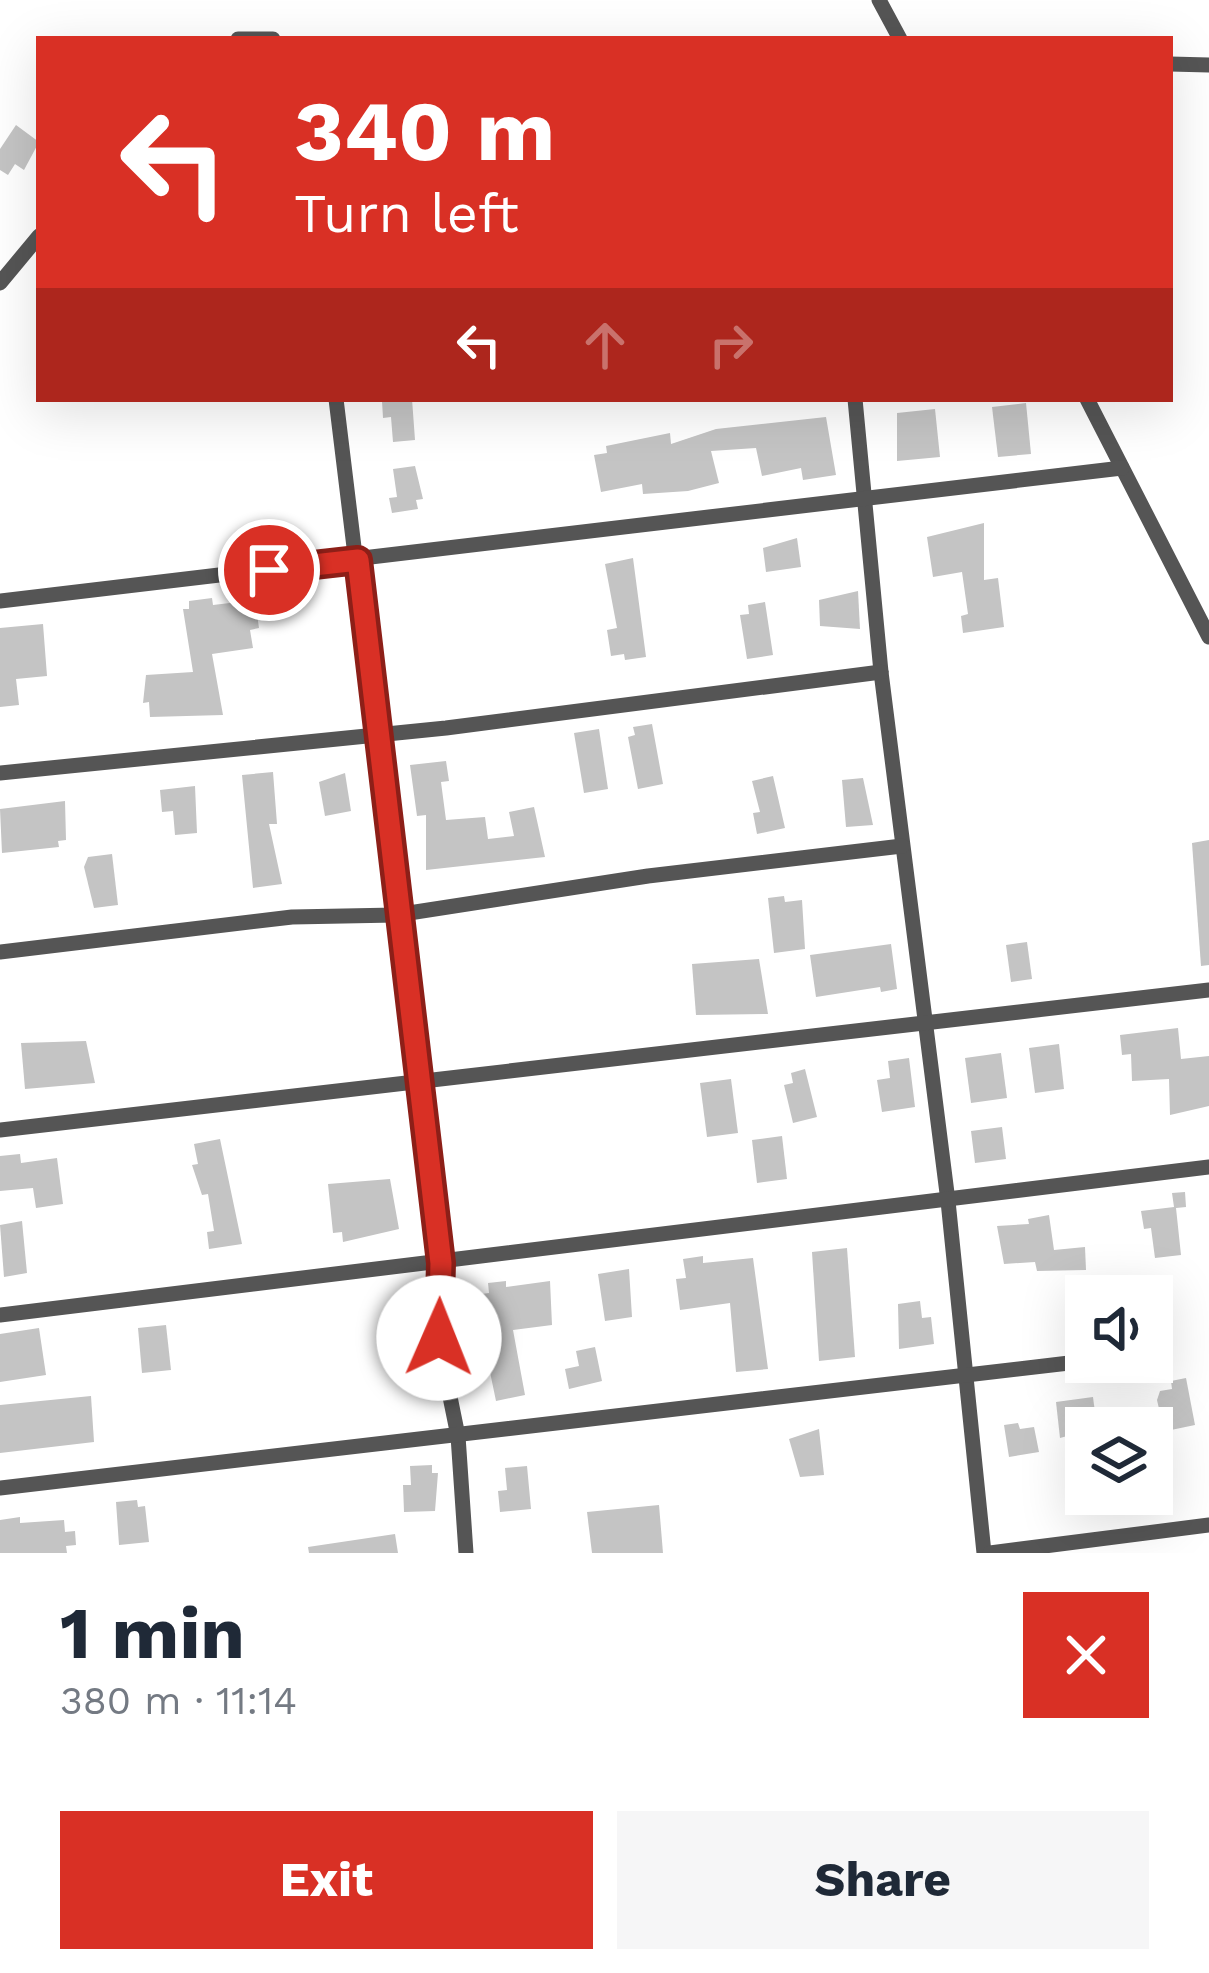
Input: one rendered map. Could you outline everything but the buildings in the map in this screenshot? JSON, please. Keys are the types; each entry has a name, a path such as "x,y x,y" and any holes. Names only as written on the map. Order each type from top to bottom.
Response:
{"street":[{"path":"879,0 898,36"},
{"path":"1173,64 1209,65"},
{"path":"0,284 36,240"},
{"path":"337,402 441,1263 439,1338 458,1436 466,1553"},
{"path":"855,402 881,672 987,1553 1209,1525"},
{"path":"1089,402 1209,637"},
{"path":"0,601 1122,468"},
{"path":"0,773 881,672"},
{"path":"0,952 292,917 396,915 648,876 902,846"},
{"path":"0,1130 1209,991"},
{"path":"0,1315 1209,1167"},
{"path":"0,1488 458,1436 675,1405 1065,1363"}],"route":[{"path":"269,570 358,560 396,915 441,1263 439,1338"}]}
